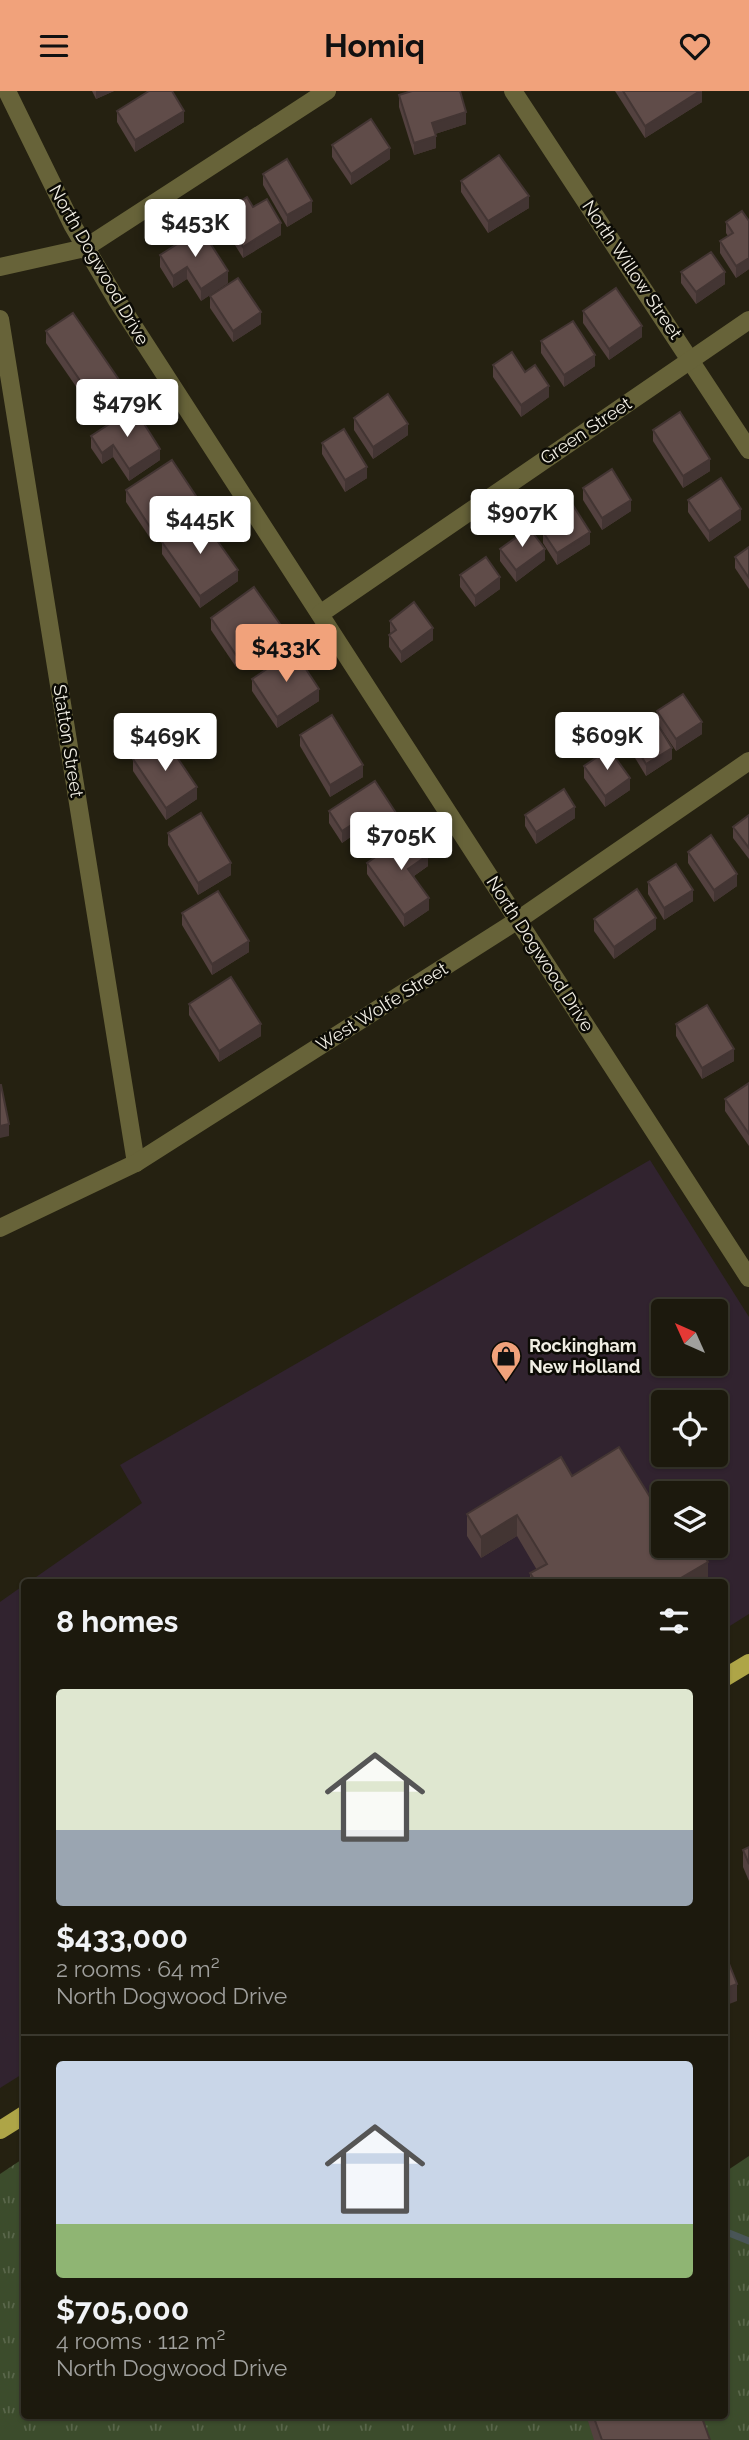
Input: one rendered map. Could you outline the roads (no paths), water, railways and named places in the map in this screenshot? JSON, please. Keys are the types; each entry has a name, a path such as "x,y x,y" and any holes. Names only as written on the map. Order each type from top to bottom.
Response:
{"main road":[{"path":"728,1676 749,1663"},
{"path":"0,2130 21,2117"}],"street":[{"name":"North Dogwood Drive","path":"7,91 85,248 157,364 749,1278"},
{"path":"0,267 85,248 327,91"},
{"name":"North Willow Street","path":"513,91 749,450"},
{"name":"Statton Street","path":"0,319 136,1163"},
{"name":"Green Street","path":"320,614 749,320"},
{"name":"West Wolfe Street","path":"0,1228 136,1163 518,921 749,761"}],"waterway":[{"path":"728,2233 749,2241"}],"place":[{"name":"Rockingham New Holland","path":"506,1383"}]}
